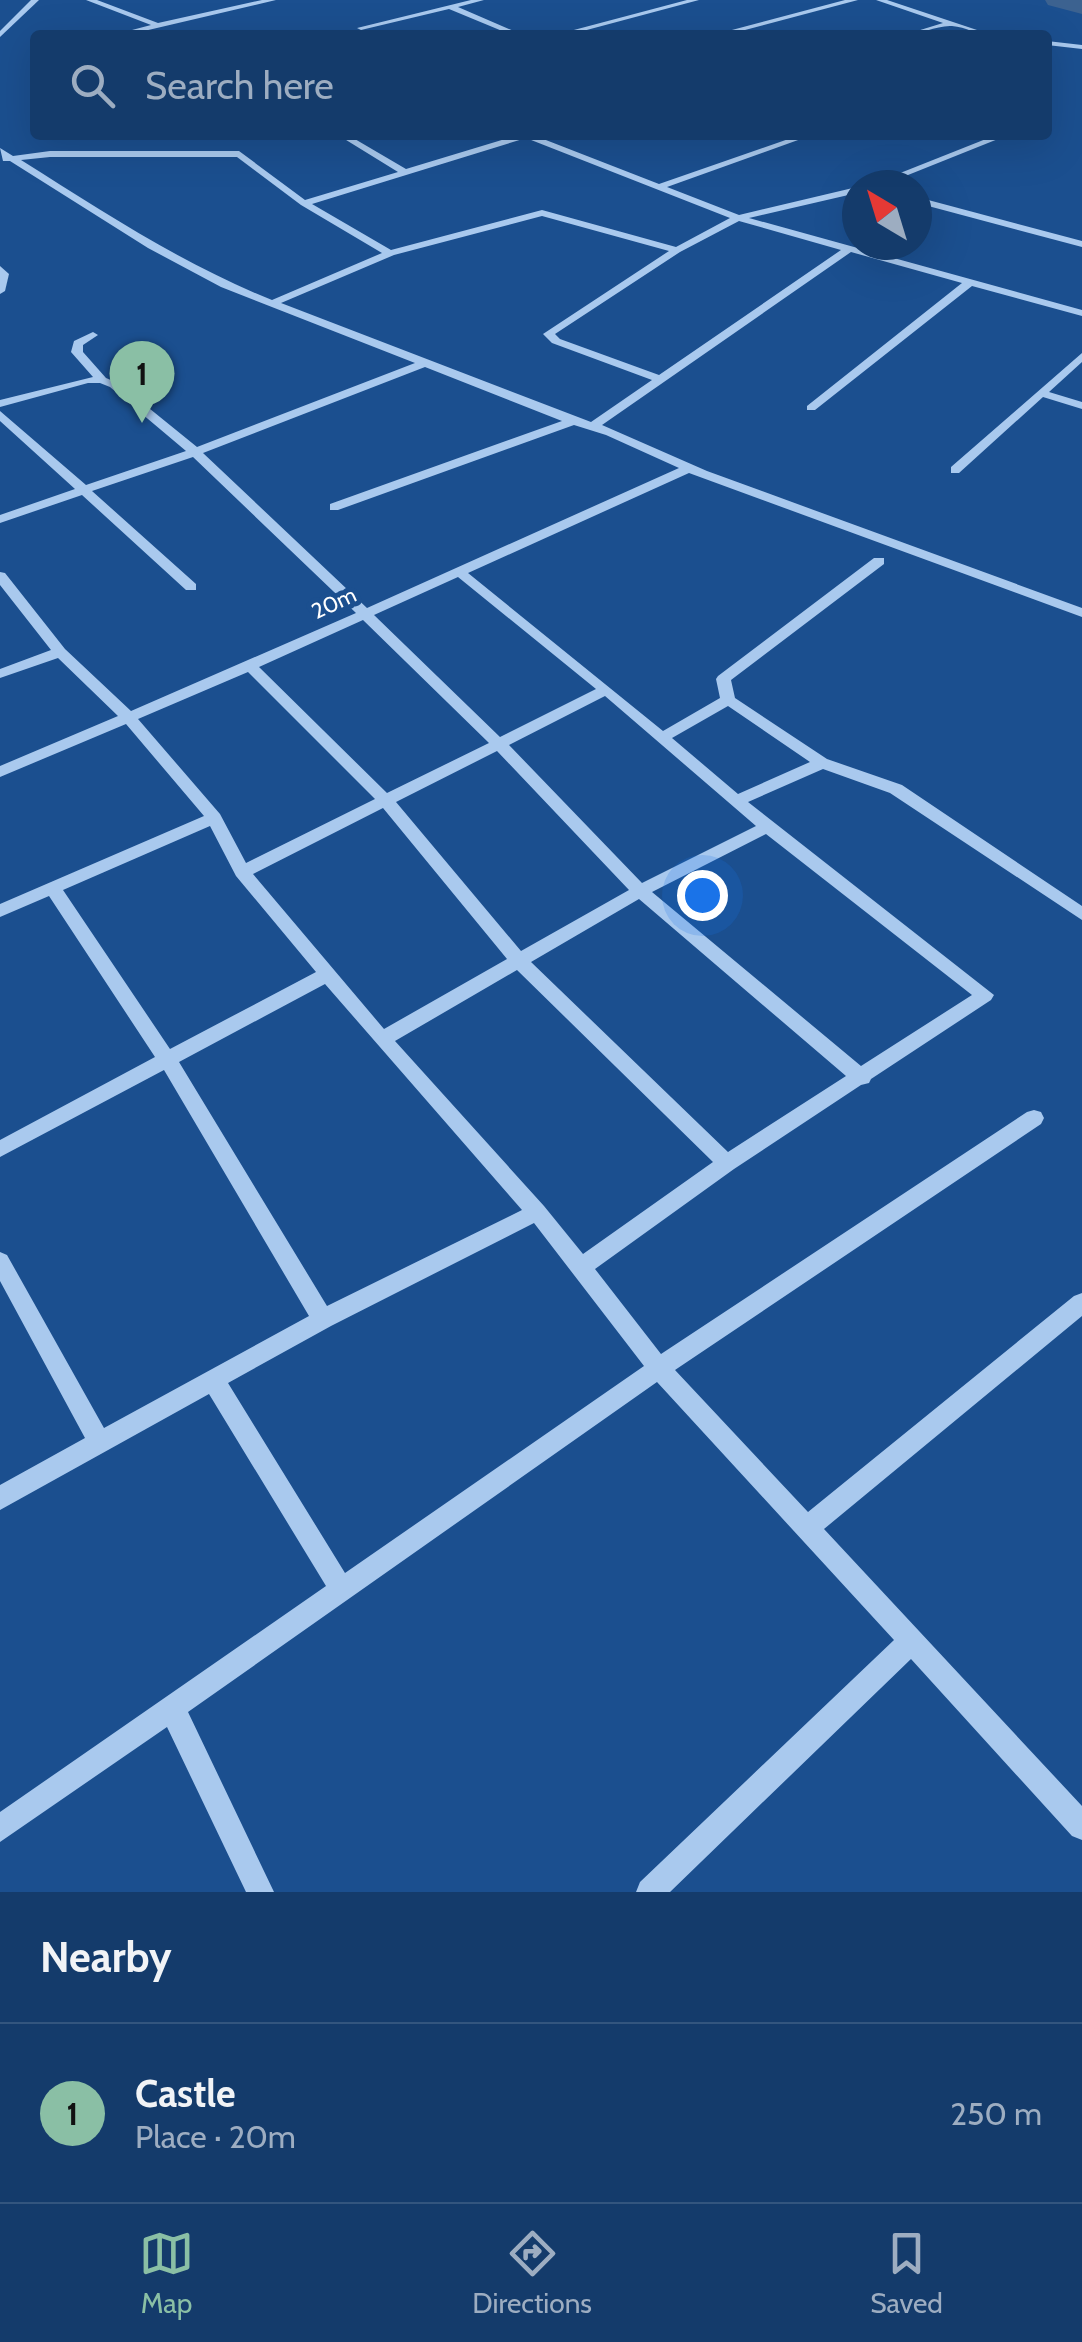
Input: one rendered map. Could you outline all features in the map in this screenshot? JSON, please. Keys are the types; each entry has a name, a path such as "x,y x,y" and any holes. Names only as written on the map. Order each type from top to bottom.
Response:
{"street":[{"path":"0,35 35,0"},
{"path":"90,0 156,25"},
{"path":"136,30 272,0"},
{"path":"435,0 507,30"},
{"path":"361,28 480,0"},
{"path":"578,30 695,0"},
{"path":"737,30 854,0"},
{"path":"880,0 973,30"},
{"path":"926,30 951,23"},
{"path":"1052,44 1082,47"},
{"path":"351,140 405,172"},
{"path":"304,202 510,140"},
{"path":"538,140 738,218 842,246"},
{"path":"656,188 794,140"},
{"path":"914,170 991,140"},
{"path":"4,156 239,154 304,202 390,253"},
{"path":"4,156 150,246 270,304 573,421 594,425 685,470 722,480 1082,614"},
{"path":"660,380 556,341 548,334 677,250 738,218 842,194"},
{"path":"932,204 1082,244"},
{"path":"270,304 390,253 542,213 677,250"},
{"path":"594,425 842,254"},
{"path":"892,260 1082,312"},
{"path":"0,268 4,274 0,291"},
{"path":"811,408 969,282"},
{"path":"93,335 78,342 77,352 102,380"},
{"path":"954,470 1082,356"},
{"path":"0,519 195,452 428,362"},
{"path":"0,404 88,380 114,385 195,452 365,614 498,742 640,890 862,1078"},
{"path":"1040,393 1082,406"},
{"path":"0,415 191,588"},
{"path":"334,507 573,421"},
{"name":"20m","path":"0,772 250,666 685,470"},
{"path":"879,561 724,679 728,700 822,763 896,789 1082,914"},
{"path":"458,571 606,690 767,828 985,995 728,1163 580,1268"},
{"path":"0,576 60,652 130,718 214,818 242,872 382,1039 537,1212 659,1368 1082,1826"},
{"path":"0,674 60,652"},
{"path":"250,666 386,802 517,959 728,1163"},
{"path":"242,872 606,690"},
{"path":"662,737 728,700"},
{"path":"738,800 822,763"},
{"path":"0,911 214,818"},
{"path":"382,1039 640,890 767,828"},
{"path":"53,889 168,1061 324,1319"},
{"path":"1,1146 328,974"},
{"path":"0,1828 659,1368 1034,1118"},
{"path":"0,1498 324,1319 537,1212"},
{"path":"0,1261 100,1443"},
{"path":"807,1528 1082,1303"},
{"path":"214,1381 342,1590"},
{"path":"650,1892 911,1640"},
{"path":"172,1708 260,1892"}],"waterway":[{"path":"1057,0 1082,7"}],"place":[{"name":"Castle","path":"142,423"}]}
